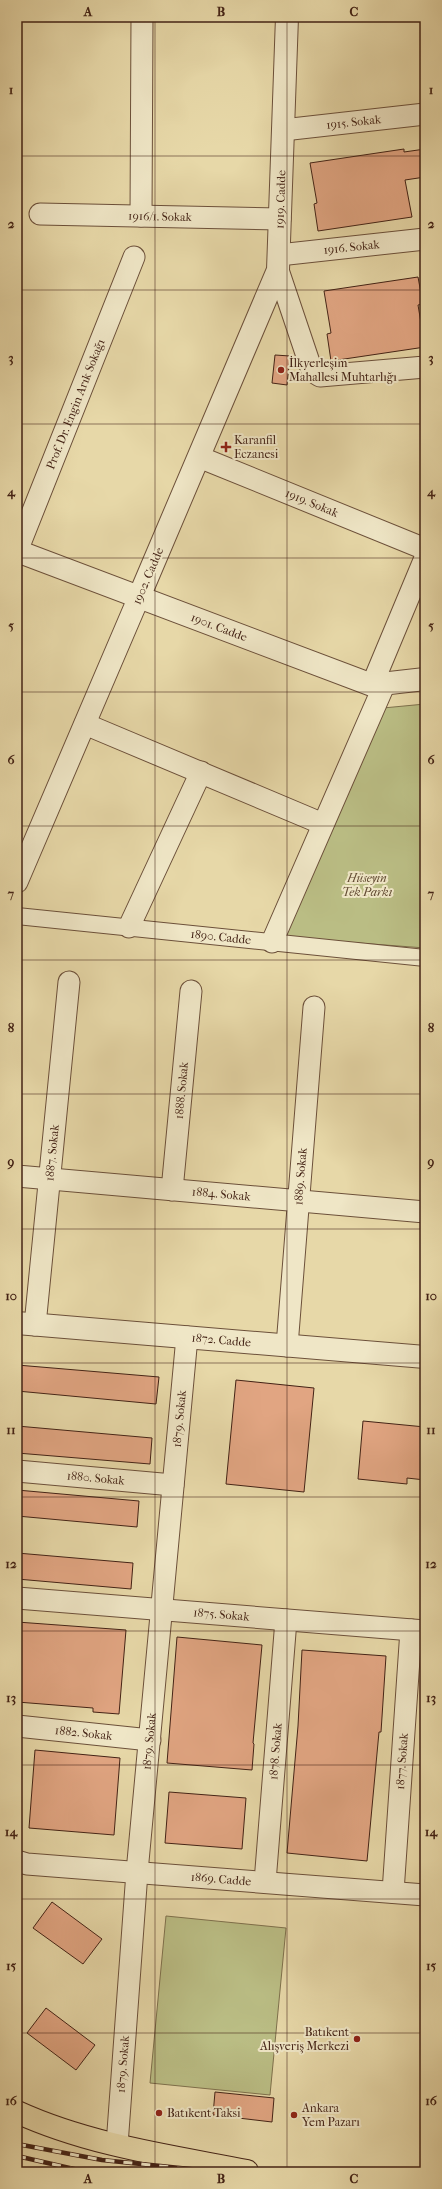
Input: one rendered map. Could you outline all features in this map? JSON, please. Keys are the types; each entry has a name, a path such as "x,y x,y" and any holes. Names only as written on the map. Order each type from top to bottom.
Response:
{"main road":[{"path":"17,2112 70,2132 117,2145 249,2172"}],"street":[{"path":"141,216 142,17"},
{"name":"1919. Cadde","path":"287,17 278,262 312,371 320,376 425,367"},
{"name":"1915. Sokak","path":"283,130 425,114"},
{"name":"1916/1. Sokak","path":"40,214 280,219"},
{"name":"1916. Sokak","path":"278,262 425,239"},
{"name":"Prof. Dr. Engin Arık Sokağı","path":"17,551 134,257"},
{"name":"1902. Cadde","path":"17,882 199,457 278,262"},
{"name":"1919. Sokak","path":"199,457 425,549"},
{"name":"1901. Cadde","path":"17,551 378,684 425,679"},
{"path":"272,942 323,824 378,684 425,558"},
{"path":"85,724 323,824"},
{"path":"129,927 201,772"},
{"name":"1890. Cadde","path":"17,916 425,958"},
{"name":"1887. Sokak","path":"26,1324 50,1179 69,982"},
{"name":"1888. Sokak","path":"172,1190 190,990"},
{"name":"1889. Sokak","path":"287,1346 314,1007"},
{"name":"1884. Sokak","path":"17,1176 425,1212"},
{"name":"1872. Cadde","path":"26,1324 425,1357"},
{"name":"1879. Sokak","path":"117,2145 137,1872 187,1337"},
{"name":"1880. Sokak","path":"17,1471 174,1485"},
{"name":"1875. Sokak","path":"17,1598 418,1630"},
{"name":"1878. Sokak","path":"265,1882 286,1620"},
{"name":"1877. Sokak","path":"393,1892 418,1630"},
{"name":"1882. Sokak","path":"17,1726 150,1740"},
{"name":"1869. Cadde","path":"17,1861 27,1864 425,1895"}],"green space":[{"name":"Hüseyin Tek Parkı","path":"425,704 425,948 279,937 383,708"},
{"path":"166,1916 286,1928 270,2095 150,2083"}],"building":[{"path":"404,149 404,152 425,149 425,177 405,180 412,217 318,231 314,204 317,203 310,163"},
{"path":"418,277 423,304 418,305 425,347 331,361 327,334 331,333 324,291"},
{"name":"İlkyerleşim Mahallesi Muhtarlığı","path":"275,355 290,356 287,385 272,383"},
{"path":"17,1365 159,1377 156,1404 17,1391"},
{"path":"236,1380 314,1388 304,1492 226,1484"},
{"path":"363,1421 425,1427 425,1480 407,1478 407,1484 358,1479"},
{"path":"17,1426 152,1438 150,1464 17,1453"},
{"path":"17,1490 139,1501 137,1527 17,1516"},
{"path":"17,1553 133,1563 131,1589 17,1579"},
{"path":"17,1622 126,1630 119,1714 93,1712 93,1708 17,1702"},
{"path":"177,1637 262,1645 252,1770 167,1763"},
{"path":"302,1650 386,1656 381,1732 379,1732 367,1861 287,1853 298,1726"},
{"path":"35,1750 120,1758 114,1835 29,1828"},
{"path":"169,1792 246,1798 242,1849 165,1843"},
{"path":"52,1902 102,1939 83,1964 33,1928"},
{"path":"46,2008 95,2045 76,2070 27,2033"},
{"path":"215,2092 274,2098 272,2122 213,2115"}],"railway":[{"path":"17,2144 102,2160 219,2172"},
{"path":"17,2156 87,2172"}],"place":[{"name":"İlkyerleşim Mahallesi Muhtarlığı","path":"281,370"},
{"name":"Karanfil Eczanesi","path":"226,447"},
{"name":"Batıkent Alışveriş Merkezi","path":"357,2039"},
{"name":"Batıkent Taksi","path":"159,2113"},
{"name":"Ankara Yem Pazarı","path":"294,2115"}]}
